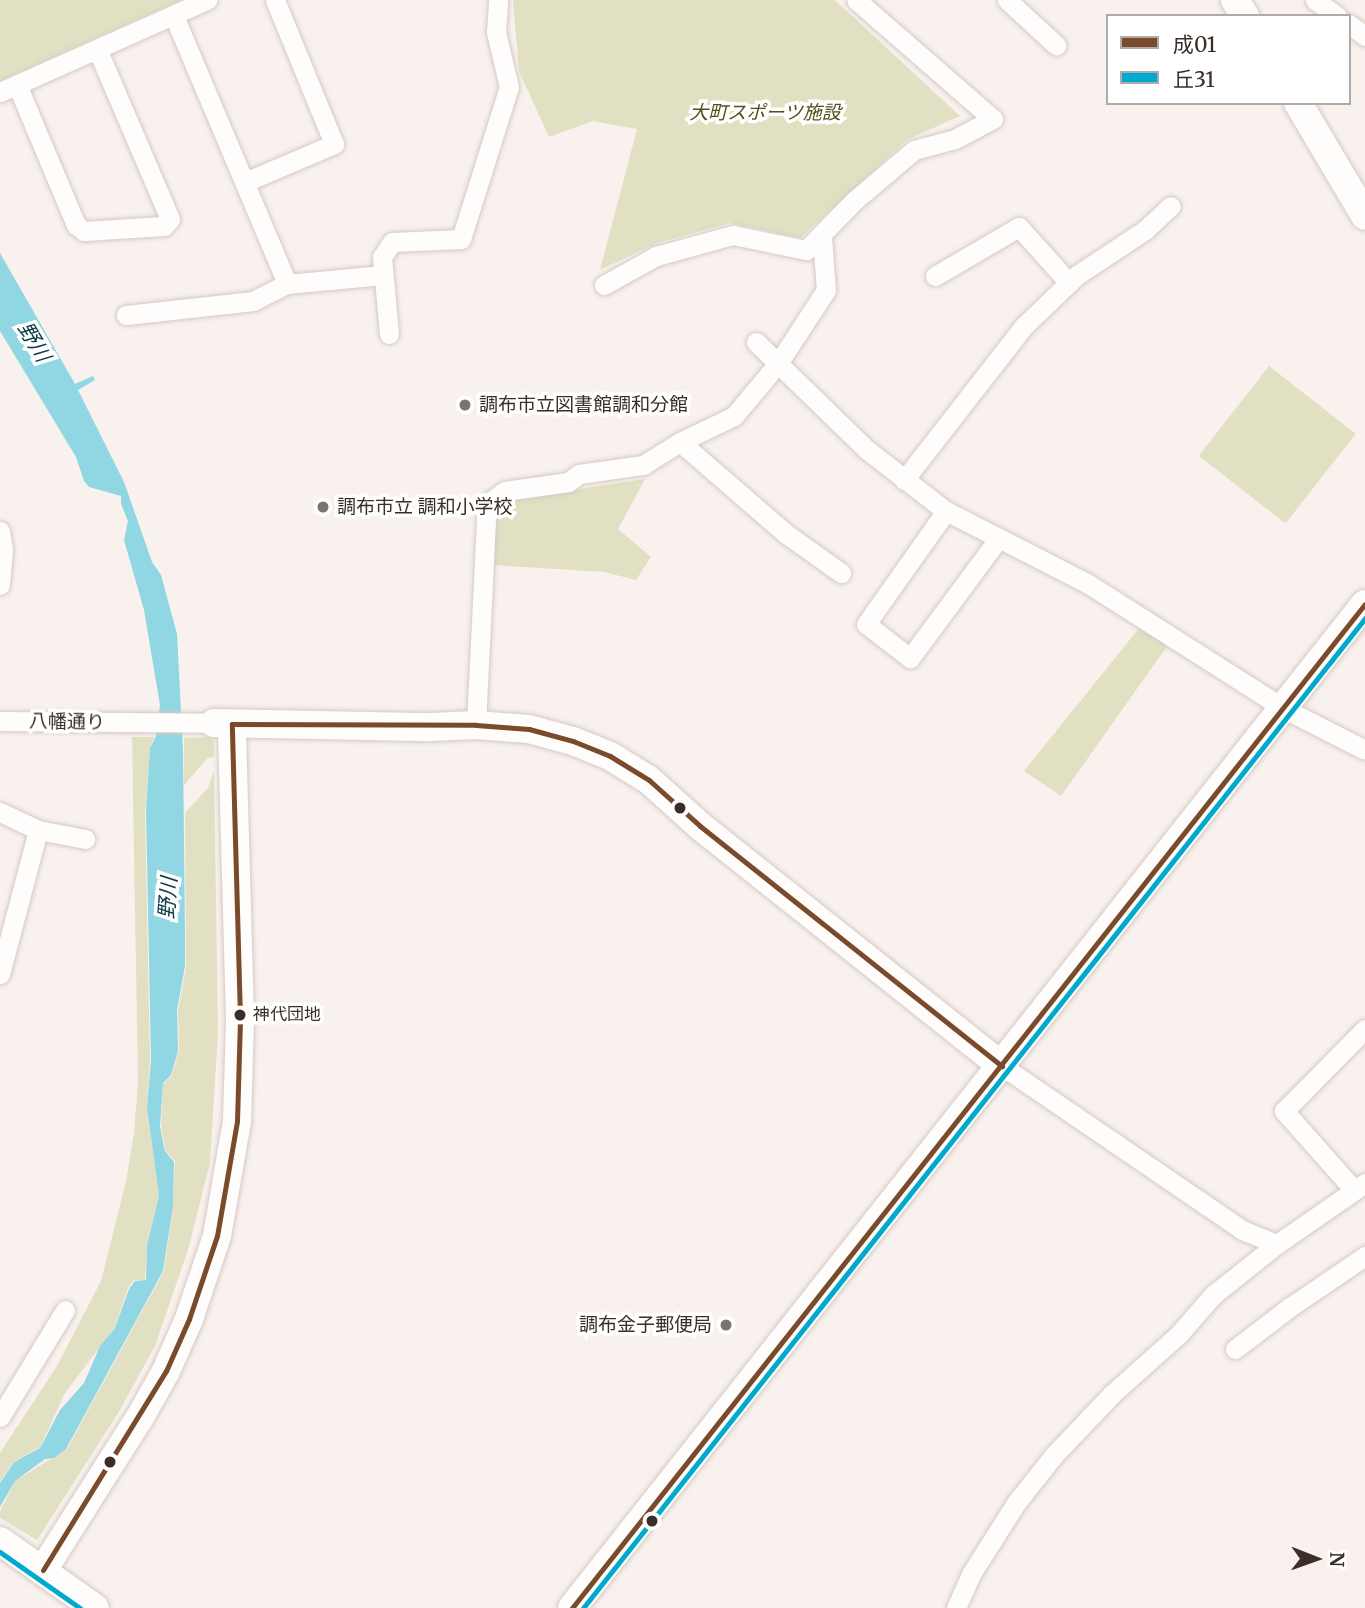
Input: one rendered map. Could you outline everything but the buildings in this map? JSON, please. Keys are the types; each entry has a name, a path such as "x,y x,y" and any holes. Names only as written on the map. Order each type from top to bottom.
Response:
{"street":[{"path":"98,51 170,219 164,226 84,231 76,225 9,89 208,0"},
{"path":"245,182 334,144 275,0"},
{"path":"389,334 382,257 392,242 461,239 509,87 496,32 498,0"},
{"path":"604,285 656,256 733,235 806,250 822,237 855,200 914,150 955,139 993,118 856,0"},
{"path":"1007,0 1056,45"},
{"path":"1315,0 1335,14"},
{"path":"174,16 287,284"},
{"path":"1299,105 1365,216"},
{"path":"904,480 1024,326 1069,283 1145,230 1171,206"},
{"path":"935,276 1019,227 1069,283"},
{"path":"476,725 486,519 491,501 505,491 568,482 579,474 643,465 680,442 734,416 779,362 826,290 822,237"},
{"path":"126,315 254,301 287,284 383,275"},
{"path":"756,342 866,449 946,511 1087,583 1283,708 1365,750"},
{"path":"680,442 785,533 841,573"},
{"path":"946,511 866,624 910,658 998,539"},
{"path":"0,531 3,549 0,585"},
{"path":"572,1608 1365,604"},
{"name":"八幡通り","path":"0,721 223,724"},
{"path":"39,1566 139,1419 166,1371 189,1319 217,1236 237,1121 240,1044 223,724 476,725 529,729 573,741 610,756 649,780 700,827 1002,1066 1242,1230 1277,1244"},
{"path":"0,812 38,830 85,839"},
{"path":"0,974 38,830"},
{"path":"956,1608 971,1574 1009,1514 1054,1455 1112,1394 1179,1334 1213,1296 1277,1244 1359,1186 1284,1111 1365,1029"},
{"path":"1235,1349 1290,1307 1365,1256"},
{"path":"0,1417 65,1310"},
{"path":"0,1541 95,1608"}],"green space":[{"path":"0,0 181,0 0,81"},
{"name":"大町スポーツ施設","path":"513,0 835,0 960,116 907,140 800,238 730,223 657,243 600,270 637,129 593,121 549,137 519,71"},
{"path":"1269,366 1356,434 1285,524 1199,456"},
{"path":"645,479 618,529 651,557 636,580 604,572 493,565 493,526 498,509 512,499"},
{"path":"1140,627 1168,645 1061,796 1024,771"},
{"path":"132,737 154,737 150,748 145,813 150,1058 147,1106 159,1196 147,1244 145,1280 134,1280 128,1288 115,1327 65,1393 40,1447 13,1462 0,1482 0,1453 57,1366 101,1281 126,1181 134,1134 138,1082"},
{"path":"210,737 214,742 214,757 208,758 184,785 184,738"},
{"path":"214,771 218,1033 210,1163 188,1250 155,1346 120,1410 37,1540 0,1518 0,1511 15,1481 67,1449 164,1271 173,1206 175,1161 166,1151 161,1127 163,1084 172,1075 179,1050 178,1011 186,967 185,813 208,788"}],"water":[{"name":"野川","path":"0,253 75,384 93,376 95,380 78,390 124,482 152,562 161,575 177,634 183,750 185,966 177,1010 178,1051 171,1075 163,1083 160,1127 165,1151 174,1162 173,1206 163,1271 66,1449 54,1458 45,1459 15,1481 0,1507 0,1483 14,1462 40,1448 60,1410 84,1383 100,1346 115,1328 129,1289 135,1281 146,1280 147,1245 159,1196 147,1107 151,1059 146,809 150,748 156,736 160,705 144,610 124,540 128,521 121,504 121,496 89,487 84,481 76,457 0,331"}],"transit line":[{"name":"成01","path":"572,1608 1365,604"},
{"name":"丘31","path":"583,1608 1365,618"},
{"name":"成01","path":"43,1570 166,1371 189,1319 217,1236 237,1121 240,1018 232,724 476,725 529,729 573,741 610,756 649,780 700,826 1002,1066"},
{"name":"丘31","path":"0,1552 80,1608"}],"place":[{"name":"調布市立図書館調和分館","path":"465,405"},
{"name":"調布市立 調和小学校","path":"323,507"},
{"name":"神代団地","path":"240,1015"},
{"name":"調布金子郵便局","path":"726,1325"}]}
